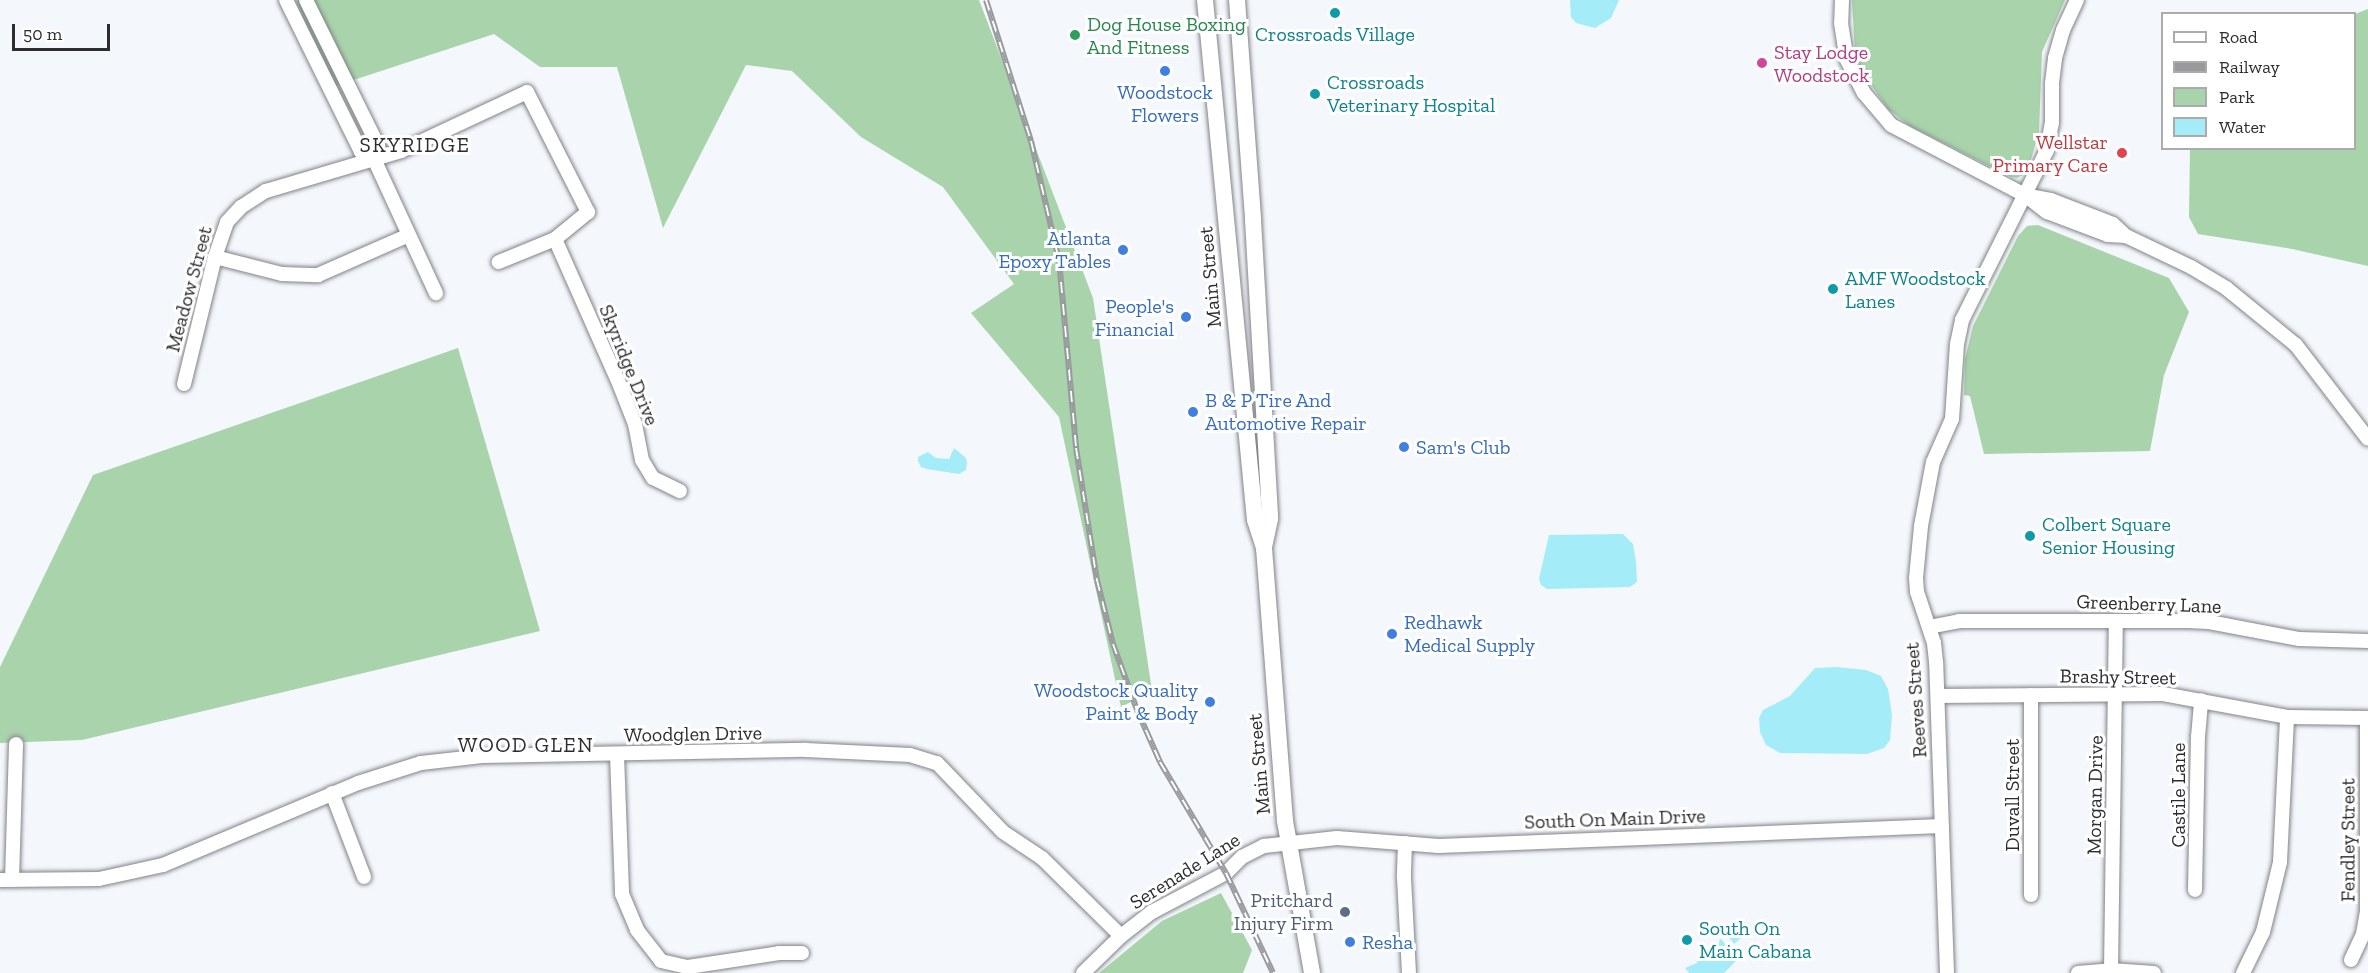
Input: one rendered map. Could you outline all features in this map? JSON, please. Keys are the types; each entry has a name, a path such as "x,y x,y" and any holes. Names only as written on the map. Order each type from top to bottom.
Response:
{"main road":[{"name":"Main Street","path":"1205,0 1255,520 1264,548 1283,804 1312,973"},
{"name":"Main Street","path":"1237,0 1269,509 1269,530 1264,548"}],"street":[{"path":"286,0 361,152 374,159 436,293"},
{"path":"306,0 378,146 374,159"},
{"path":"1842,0 1841,23 1847,60 1864,93 1891,125 2025,195 2047,212 2108,236 2126,236 2191,267 2226,288 2284,333 2309,359 2335,399 2368,440"},
{"name":"Reeves Street","path":"1947,973 1935,652 1917,592 1917,561 1931,471 1952,419 1956,354 1962,320 2047,150 2052,123 2052,83 2055,58 2062,30 2077,0"},
{"path":"374,159 401,151 527,92 588,212 555,239 499,262"},
{"name":"Meadow Street","path":"184,384 214,257 227,222 241,207 266,191 374,159"},
{"path":"214,257 282,274 318,274 409,235"},
{"name":"Skyridge Drive","path":"555,239 624,395 635,424 642,460 653,478 680,491"},
{"name":"Greenberry Lane","path":"1929,627 1959,621 2209,622 2298,639 2368,641"},
{"name":"Morgan Drive","path":"2111,970 2116,621"},
{"name":"Brashy Street","path":"1938,696 2163,694 2287,717 2367,718"},
{"name":"Duvall Street","path":"2031,695 2031,895"},
{"name":"Castile Lane","path":"2195,890 2198,737 2201,700"},
{"path":"2243,973 2263,932 2280,862 2287,717"},
{"name":"Fendley Street","path":"2351,960 2363,934 2367,912 2367,718"},
{"path":"6,880 16,744"},
{"name":"Woodglen Drive","path":"6,880 99,879 163,865 333,793 421,763 482,756 806,750 910,755 937,763 1003,832 1042,858 1121,936"},
{"path":"617,755 622,894 637,930 661,961 688,967 779,953 802,953"},
{"path":"333,793 364,877"},
{"name":"South On Main Drive","path":"1290,843 1336,838 1439,846 1942,826"},
{"name":"Serenade Lane","path":"1083,973 1121,936 1160,908 1226,873 1250,852 1264,846 1290,843"},
{"path":"1405,843 1404,878 1409,973"},
{"path":"2078,973 2111,970 2154,973"}],"green space":[{"path":"297,0 979,0 1093,298 1152,691 1121,707 1059,417 971,313 1014,284 943,187 861,137 792,71 746,65 663,228 617,67 540,67 494,34 329,88"},
{"path":"1852,0 2065,0 2042,52 2039,132 2027,173 2017,178 2011,177 1910,126 1888,109 1862,72 1855,54"},
{"path":"2368,9 2368,266 2292,249 2198,234 2189,217 2190,150 2356,150 2356,14"},
{"path":"2038,225 2169,278 2189,312 2164,375 2150,451 1984,454 1970,396 1964,395 1965,359 1973,326 2018,236 2027,226"},
{"path":"458,348 540,631 82,740 0,743 0,667 93,475"},
{"path":"1221,893 1252,950 1243,973 1099,973 1162,921"}],"water":[{"path":"1570,0 1619,0 1611,18 1595,28 1576,23 1571,17"},
{"path":"954,448 966,458 967,463 966,470 959,474 927,469 921,467 918,461 918,457 928,452 936,458 949,459"},
{"path":"1623,534 1633,544 1636,562 1637,582 1630,587 1547,589 1541,585 1539,579 1549,535"},
{"path":"1837,667 1866,670 1881,676 1888,689 1892,715 1890,740 1884,748 1867,754 1780,753 1766,745 1760,732 1759,718 1763,710 1790,696 1815,668"},
{"path":"1728,925 1735,925 1741,938 1734,944 1726,934"},
{"path":"1721,939 1738,959 1724,973 1689,973 1685,968 1697,963 1698,958 1712,950"}],"railway":[{"path":"986,0 1031,141 1059,260 1076,448 1097,580 1113,644 1137,710 1160,762 1226,873 1273,973"}],"place":[{"name":"Crossroads Village","path":"1335,13"},
{"name":"Dog House Boxing And Fitness","path":"1075,35"},
{"name":"Stay Lodge Woodstock","path":"1762,63"},
{"name":"Woodstock Flowers","path":"1165,71"},
{"name":"Crossroads Veterinary Hospital","path":"1315,94"},
{"name":"Wellstar Primary Care","path":"2122,153"},
{"name":"Atlanta Epoxy Tables","path":"1123,250"},
{"name":"AMF Woodstock Lanes","path":"1833,289"},
{"name":"People's Financial","path":"1186,317"},
{"name":"B & P Tire And Automotive Repair","path":"1193,412"},
{"name":"Sam's Club","path":"1404,447"},
{"name":"Colbert Square Senior Housing","path":"2030,536"},
{"name":"Redhawk Medical Supply","path":"1392,634"},
{"name":"Woodstock Quality Paint & Body","path":"1210,702"},
{"name":"Pritchard Injury Firm","path":"1345,912"},
{"name":"South On Main Cabana","path":"1687,940"},
{"name":"Resha","path":"1350,942"}],"district":[{"name":"SKYRIDGE","path":"415,145"},
{"name":"WOOD GLEN","path":"526,745"}]}
